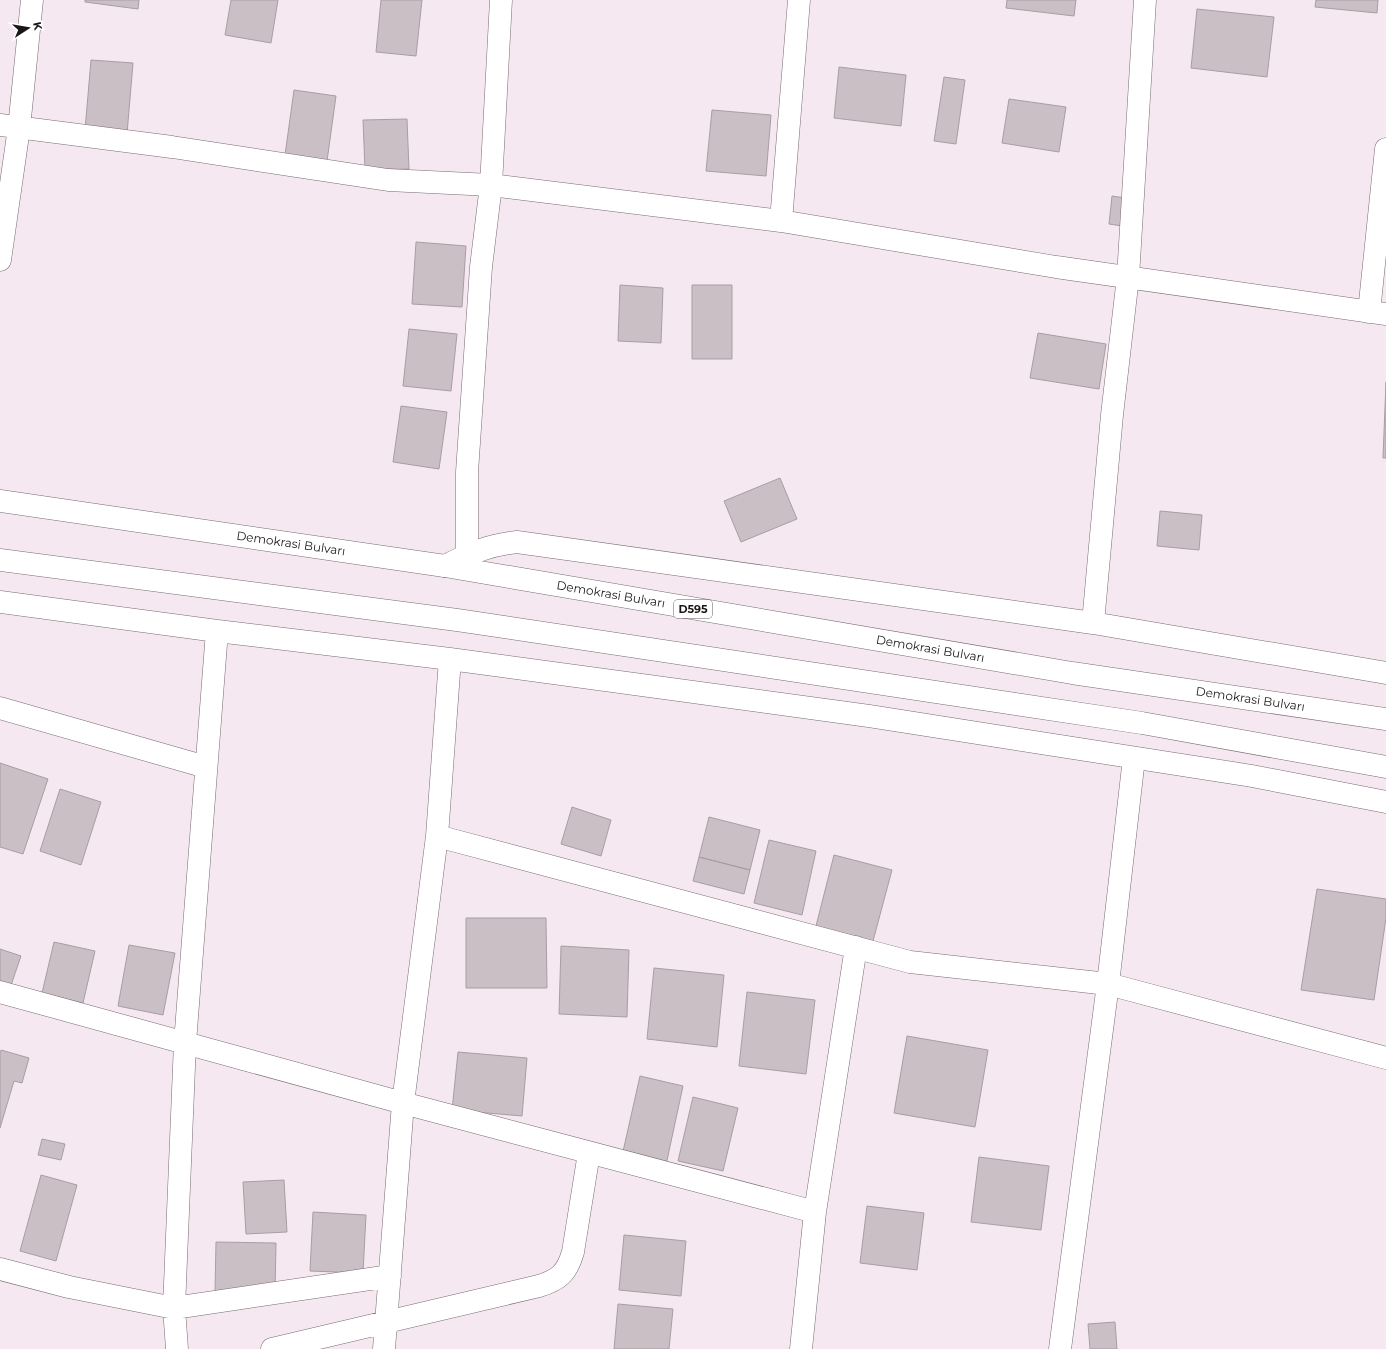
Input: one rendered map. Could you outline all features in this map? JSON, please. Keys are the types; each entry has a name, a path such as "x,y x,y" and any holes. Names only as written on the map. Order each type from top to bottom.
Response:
{"main road":[{"path":"0,260 9,126 32,0"},
{"path":"467,554 467,464 481,267 491,185 501,0"},
{"path":"781,221 799,0"},
{"path":"1094,622 1112,415 1128,278 1144,0"},
{"path":"9,126 172,147 388,180 491,185 781,221 1128,278 1377,313 1386,149"},
{"name":"Demokrasi Bulvarı","path":"0,501 445,566 1072,673 1386,719"},
{"path":"445,566 467,554 490,546 517,542 1094,622 1386,673"},
{"path":"0,560 465,621 1142,723 1386,767"},
{"path":"0,602 217,631 450,659 869,716 1252,776 1386,802"},
{"path":"177,1349 174,1308 185,1043 217,631"},
{"path":"384,1349 403,1103 437,836 450,659"},
{"path":"0,708 206,767"},
{"path":"1060,1349 1108,984 1134,758"},
{"path":"437,836 910,962 1108,984 1386,1058"},
{"path":"801,1349 815,1212 856,947"},
{"path":"0,992 403,1103 815,1212"},
{"path":"272,1349 552,1282 563,1274 569,1265 573,1252 589,1153"},
{"path":"0,1269 69,1287 174,1308 390,1276"}],"building":[{"path":"85,0 139,0 138,9 85,2"},
{"path":"231,0 278,0 271,43 225,35"},
{"path":"381,0 422,0 416,56 376,52"},
{"path":"1007,0 1076,0 1074,16 1006,8"},
{"path":"1316,0 1378,0 1377,13 1315,7"},
{"path":"1197,9 1274,17 1267,77 1191,68"},
{"path":"91,60 133,63 127,134 85,130"},
{"path":"839,67 906,75 901,126 834,118"},
{"path":"944,77 965,80 956,144 934,141"},
{"path":"294,90 336,96 327,161 285,155"},
{"path":"1009,99 1066,107 1059,152 1002,143"},
{"path":"712,110 771,115 766,176 706,171"},
{"path":"407,119 409,169 365,170 363,120"},
{"path":"1112,196 1125,198 1122,226 1109,224"},
{"path":"416,242 466,246 462,307 412,304"},
{"path":"620,285 663,288 661,343 618,341"},
{"path":"692,285 732,285 732,359 692,359"},
{"path":"409,329 457,334 451,391 403,386"},
{"path":"1038,333 1106,344 1099,389 1030,378"},
{"path":"1386,382 1386,458 1383,458"},
{"path":"401,406 447,412 439,469 393,462"},
{"path":"780,478 797,519 741,542 724,501"},
{"path":"1160,511 1202,515 1199,550 1157,546"},
{"path":"0,763 48,779 23,854 0,847"},
{"path":"60,789 101,802 81,865 40,851"},
{"path":"572,807 611,820 601,856 561,844"},
{"path":"709,817 760,830 750,870 699,857"},
{"path":"769,840 816,851 802,915 754,903"},
{"path":"834,855 892,870 873,941 816,926"},
{"path":"699,857 750,870 744,894 693,881"},
{"path":"1317,889 1386,899 1386,918 1374,1000 1301,990"},
{"path":"466,918 546,918 547,988 466,988"},
{"path":"54,942 95,951 83,1003 42,993"},
{"path":"129,945 175,953 163,1015 118,1006"},
{"path":"561,946 629,950 627,1017 559,1014"},
{"path":"0,949 21,956 9,991 0,988"},
{"path":"654,968 724,975 717,1047 647,1039"},
{"path":"747,992 815,1000 806,1074 739,1066"},
{"path":"907,1036 988,1050 975,1127 894,1113"},
{"path":"1,1050 29,1058 22,1083 14,1081 0,1128 0,1054"},
{"path":"458,1052 527,1058 522,1116 452,1110"},
{"path":"640,1076 683,1086 666,1165 622,1156"},
{"path":"693,1097 738,1108 723,1171 678,1161"},
{"path":"42,1139 65,1144 61,1160 38,1155"},
{"path":"979,1157 1049,1166 1041,1230 971,1222"},
{"path":"41,1175 77,1185 56,1261 20,1251"},
{"path":"284,1180 287,1232 246,1234 243,1182"},
{"path":"867,1206 924,1213 917,1270 860,1263"},
{"path":"313,1212 366,1215 363,1273 310,1271"},
{"path":"624,1235 686,1241 681,1296 619,1290"},
{"path":"216,1242 276,1243 275,1292 215,1291"},
{"path":"618,1304 673,1309 669,1349 614,1349"},
{"path":"1115,1322 1117,1349 1090,1349 1088,1324"}]}
